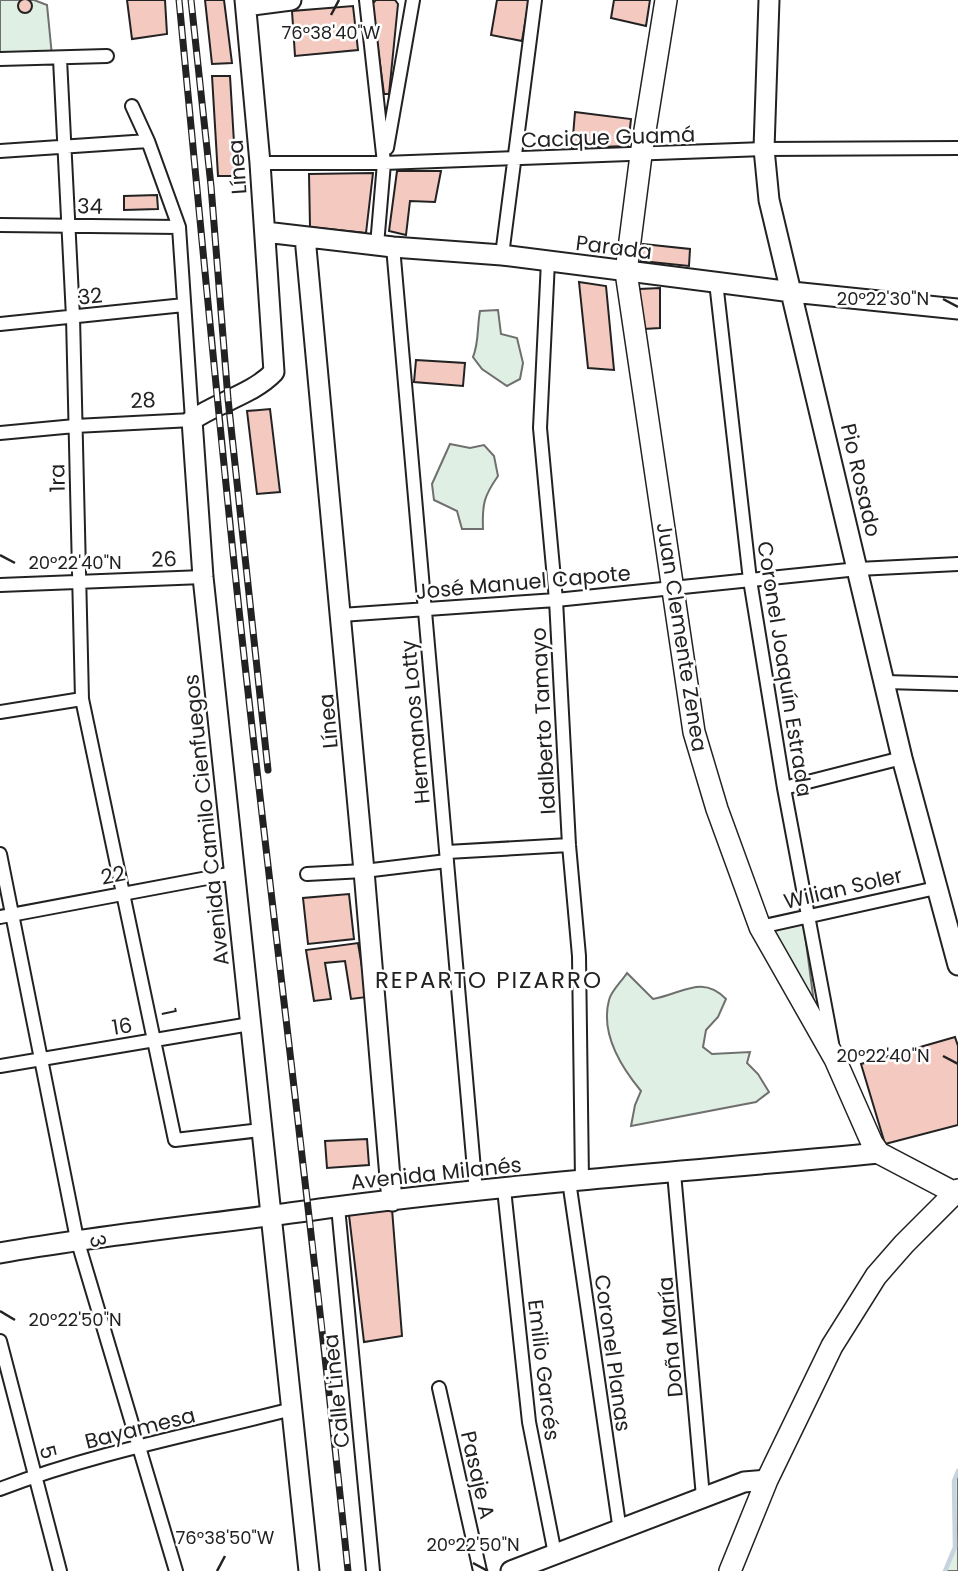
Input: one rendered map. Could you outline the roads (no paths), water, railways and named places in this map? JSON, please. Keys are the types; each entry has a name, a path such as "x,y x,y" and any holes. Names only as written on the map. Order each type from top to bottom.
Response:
{"main road":[{"name":"Juan Clemente Zenea","path":"666,0 641,155 626,272 694,732 721,822 760,927 835,1059 872,1143 879,1153"},
{"path":"730,1571 767,1479 832,1346 876,1276 957,1192 879,1153"}],"street":[{"path":"246,3 291,0"},
{"path":"366,0 384,163"},
{"path":"384,163 413,0"},
{"path":"502,255 535,0"},
{"name":"Pio Rosado","path":"769,0 764,149 769,200 902,758 936,888 954,932 958,965"},
{"name":"Línea","path":"246,3 274,372"},
{"path":"0,59 107,57"},
{"name":"1ra","path":"60,59 73,317 82,699 123,892"},
{"path":"132,106 148,141 179,228 192,420"},
{"path":"0,150 148,141"},
{"name":"Cacique Guamá","path":"260,163 515,160 764,149 958,148"},
{"name":"Hermanos Lotty","path":"384,163 385,246 424,610 476,1192"},
{"name":"34","path":"0,225 179,228"},
{"name":"Parada","path":"265,232 385,246 502,255 792,292 958,309"},
{"name":"Línea","path":"305,237 392,1201"},
{"name":"Idalberto Tamayo","path":"548,261 540,428 555,600 569,845 579,956 575,1181"},
{"name":"Coronel Joaquín Estrada","path":"716,282 750,580 784,788 835,1059"},
{"name":"32","path":"0,324 184,305"},
{"name":"28","path":"0,433 192,420 218,404 262,384 274,372"},
{"name":"Avenida Camilo Cienfuegos","path":"192,420 203,577 309,1571"},
{"name":"José Manuel Capote","path":"341,615 555,600 858,569 958,564"},
{"name":"26","path":"0,585 203,577"},
{"path":"885,682 958,684"},
{"path":"0,712 82,699"},
{"path":"784,788 902,758"},
{"path":"307,874 364,871 447,856 569,845"},
{"name":"3","path":"0,854 6,915 42,1059 77,1239 176,1571"},
{"name":"22","path":"6,915 234,873"},
{"name":"Wilian Soler","path":"760,927 936,888"},
{"name":"1","path":"123,892 175,1140 261,1130"},
{"name":"16","path":"0,1066 250,1024"},
{"name":"Avenida Milanés","path":"0,1253 77,1239 338,1207 575,1181 879,1153"},
{"name":"Doña María","path":"674,1173 703,1497"},
{"name":"Coronel Planas","path":"575,1181 620,1531"},
{"name":"Emilio Garcés","path":"503,1189 529,1422 555,1554"},
{"name":"Calle Linea","path":"338,1207 373,1571"},
{"name":"5","path":"0,1341 60,1571"},
{"name":"Pasaje A","path":"439,1388 480,1571"},
{"name":"Bayamesa","path":"0,1489 34,1476 138,1447 292,1409"},
{"path":"512,1571 744,1482 767,1479"}],"waterway":[{"path":"945,1571 955,1547 954,1481 958,1471"}],"railway":[{"path":"179,0 244,656 348,1571"},
{"path":"191,0 211,186 228,399 268,770"}],"district":[{"name":"REPARTO PIZARRO","path":"489,980"}]}
